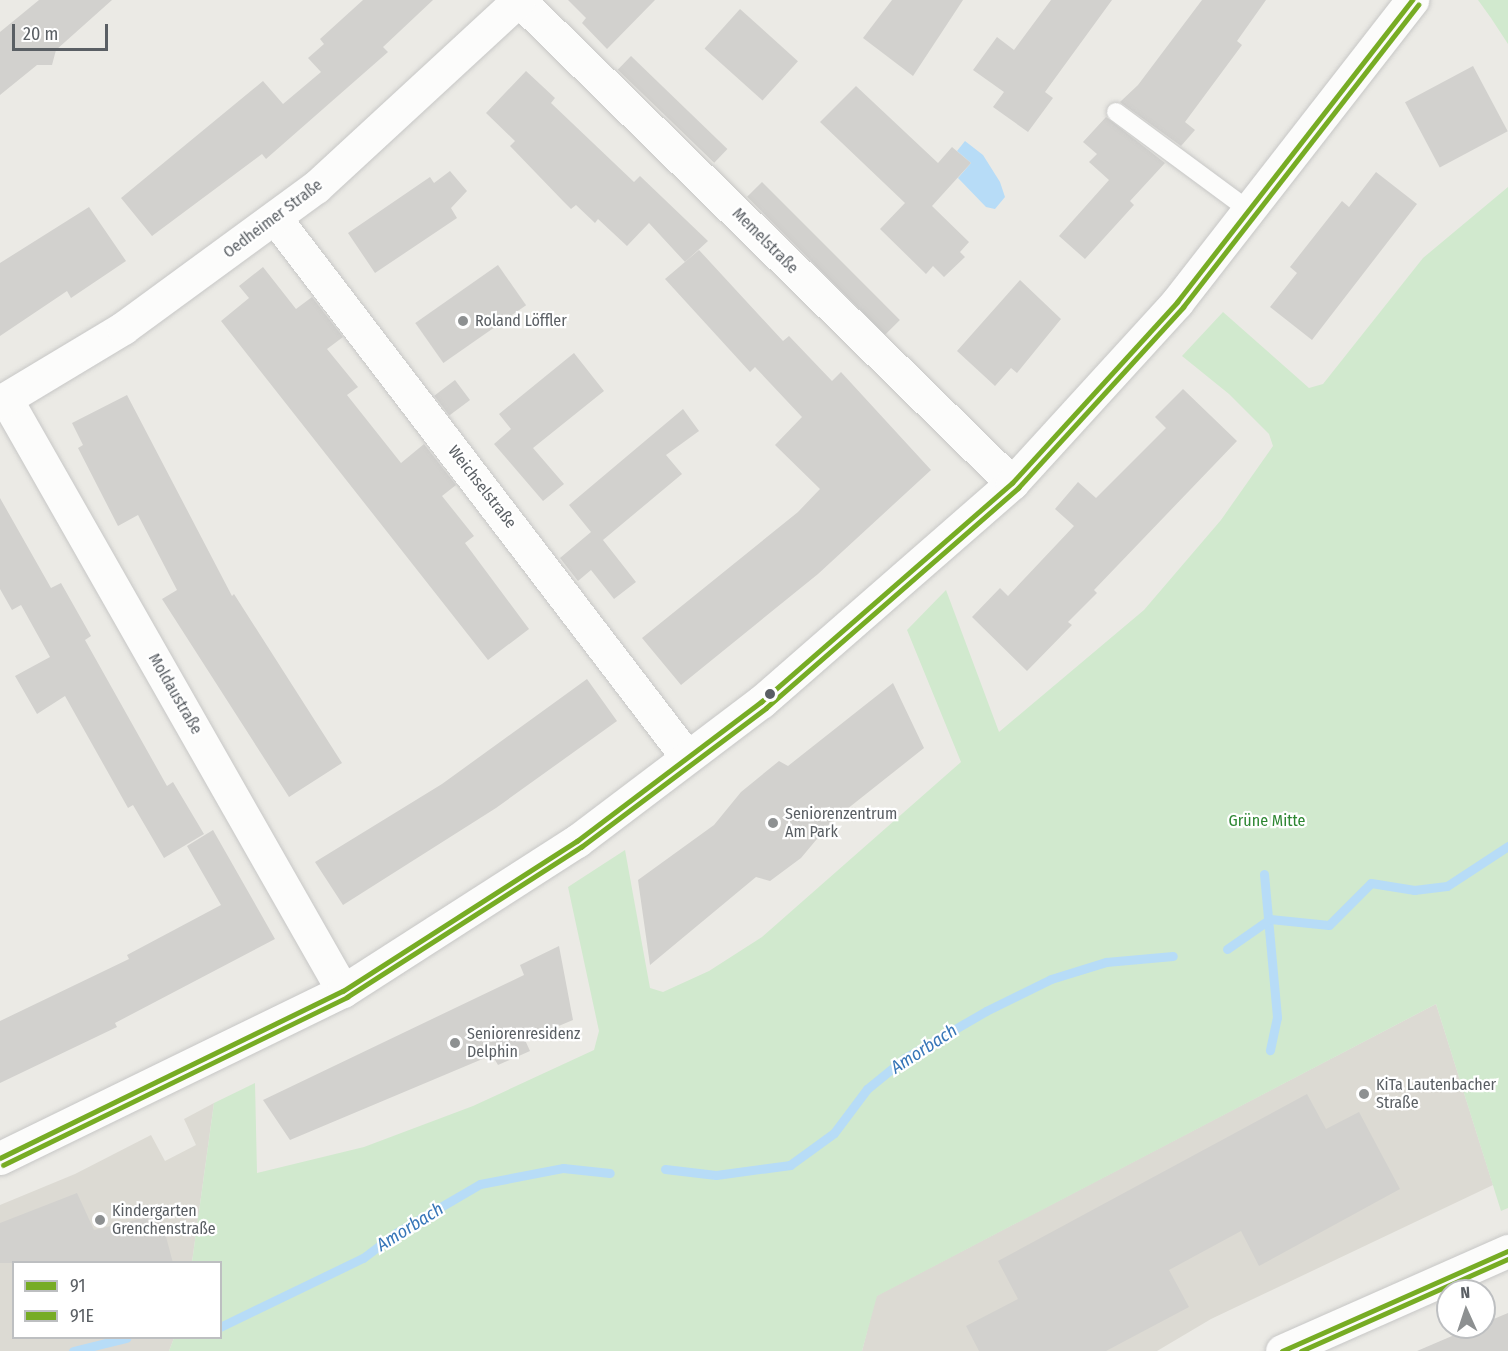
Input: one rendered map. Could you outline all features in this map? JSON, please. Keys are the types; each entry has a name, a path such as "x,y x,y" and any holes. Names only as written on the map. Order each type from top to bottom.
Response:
{"street":[{"name":"Oedheimer Straße","path":"3,400 123,328 275,218 378,133 519,0"},
{"name":"Memelstraße","path":"519,0 1012,483"},
{"path":"0,1158 343,991 577,841 761,702 1012,483 1177,302 1247,209 1412,0"},
{"name":"Weichselstraße","path":"275,218 687,757"},
{"name":"Moldaustraße","path":"3,400 343,991"},
{"path":"1282,1351 1508,1251"}],"lane":[{"path":"1116,112 1247,209"}],"shaded area":[{"name":"KiTa Lautenbacher Straße","path":"1436,1004 1493,1185 1211,1319 1157,1351 862,1351 876,1296"},
{"name":"Kindergarten Grenchenstraße","path":"214,1103 192,1261 12,1261 12,1339 174,1339 169,1351 0,1351 0,1205 75,1174 151,1135 165,1161 196,1145 184,1119"}],"green space":[{"path":"1478,0 1508,0 1508,44 1491,18"},
{"name":"Grüne Mitte","path":"1508,187 1508,1208 1501,1211 1436,1004 877,1296 862,1351 169,1351 174,1339 222,1339 222,1261 192,1261 214,1103 255,1083 257,1173 364,1147 473,1106 594,1050 599,1031 568,887 625,850 650,988 663,992 709,971 762,937 961,762 907,630 946,590 999,732 1144,610 1221,520 1273,446 1269,434 1229,394 1182,356 1223,312 1309,388 1323,384 1423,258"}],"water":[{"path":"965,141 983,155 1000,182 1005,197 995,209 986,207 958,178 971,163 957,151"}],"building":[{"path":"39,0 112,0 56,50 52,65 37,65 0,95 0,32"},
{"path":"363,0 433,0 383,47 388,52 266,159 262,154 152,236 121,198 263,81 283,104 321,72 308,58 324,44 320,39"},
{"path":"568,0 655,0 607,49 582,23 586,18"},
{"path":"892,0 963,0 913,76 863,38"},
{"path":"1051,0 1112,0 1045,92 1053,98 1028,132 993,107 1004,92 973,70 997,37 1014,50"},
{"path":"1202,0 1266,0 1237,41 1242,45 1185,122 1195,130 1181,146 1120,102 1138,85"},
{"path":"740,9 798,61 763,101 705,48"},
{"path":"631,56 727,149 714,163 618,70"},
{"path":"1473,66 1508,131 1440,167 1405,102"},
{"path":"526,71 555,98 551,103 634,182 640,176 708,241 685,262 649,223 627,246 598,219 595,223 576,205 571,209 510,146 515,141 486,113"},
{"path":"856,86 938,163 952,147 971,163 932,206 969,242 960,252 965,257 944,277 933,266 926,274 880,229 905,203 820,122"},
{"path":"1106,117 1165,163 1130,201 1134,205 1085,259 1059,236 1109,180 1089,162 1097,154 1083,142"},
{"path":"450,171 467,191 451,208 457,218 375,273 348,233 430,177 434,183"},
{"path":"1376,172 1417,204 1312,340 1270,307 1297,273 1290,267 1342,201 1349,207"},
{"path":"762,182 900,320 885,335 747,197"},
{"path":"89,207 126,261 71,298 67,291 0,336 0,263"},
{"path":"699,250 783,341 789,336 832,381 841,372 931,470 818,574 681,685 642,638 798,512 820,489 775,445 802,417 755,367 750,372 665,279"},
{"path":"498,265 526,305 443,363 415,323"},
{"path":"263,267 296,309 312,297 343,337 327,349 358,387 347,395 401,463 424,444 456,485 442,496 474,536 465,543 529,629 488,660 221,321 249,298 239,286"},
{"path":"1020,280 1061,319 1017,373 1011,368 995,386 957,351"},
{"path":"574,353 604,391 533,448 564,484 543,501 494,444 511,429 499,414"},
{"path":"455,380 470,400 449,416 434,396"},
{"path":"1183,389 1237,441 1094,590 1097,593 1068,622 1072,625 1027,671 972,617 1000,588 1008,596 1074,526 1055,509 1078,482 1096,498 1166,428 1155,417"},
{"path":"127,395 232,596 234,594 342,763 289,797 162,599 177,590 138,515 118,526 78,448 83,445 72,423"},
{"path":"683,409 699,431 666,455 682,474 603,540 636,582 614,599 591,570 578,581 560,558 591,532 569,505"},
{"path":"0,498 51,588 61,583 91,636 85,640 167,786 173,782 204,834 164,858 133,805 128,808 65,696 37,714 15,676 50,657 21,605 12,610 0,589"},
{"path":"587,679 617,721 496,808 343,905 315,862 442,784"},
{"name":"Seniorenzentrum Am Park","path":"893,683 924,748 832,821 801,858 770,881 756,877 650,965 638,880 714,825 741,792 779,761 788,766"},
{"path":"213,830 275,939 115,1023 117,1027 0,1083 0,1021 129,959 127,955 221,905 187,846"},
{"name":"Seniorenresidenz Delphin","path":"559,946 573,1020 525,1040 530,1051 498,1065 492,1055 290,1140 263,1100 524,975 520,965"},
{"path":"1307,1094 1326,1129 1359,1112 1400,1189 1259,1266 1241,1231 1169,1270 1189,1307 1106,1351 979,1351 966,1326 1018,1299 998,1261"},
{"path":"77,1193 94,1230 160,1214 172,1261 12,1261 12,1263 0,1263 0,1223"},
{"path":"1508,1313 1508,1351 1417,1351 1445,1339 1496,1339 1496,1318"}],"waterway":[{"name":"Amorbach","path":"1227,949 1270,919 1329,925 1371,883 1414,890 1447,886 1508,846"},
{"path":"1264,874 1277,1017 1270,1050"},
{"name":"Amorbach","path":"665,1169 716,1175 790,1165 834,1133 867,1089 905,1058 986,1011 1051,979 1106,962 1173,956"},
{"name":"Amorbach","path":"222,1326 363,1258 396,1233 480,1184 563,1168 610,1173"},
{"name":"Amorbach","path":"73,1351 122,1339"}],"transit line":[{"name":"91","path":"0,1158 343,991 577,841 761,702 1012,483 1177,302 1412,0"},
{"name":"91E","path":"3,1165 347,997 581,847 766,708 1018,488 1183,307 1418,5"},
{"name":"91","path":"1282,1351 1508,1251"},
{"name":"91E","path":"1301,1351 1508,1259"}],"place":[{"name":"Roland Löffler","path":"463,321"},
{"name":"Seniorenzentrum Am Park","path":"773,823"},
{"name":"Seniorenresidenz Delphin","path":"455,1043"},
{"name":"KiTa Lautenbacher Straße","path":"1364,1094"},
{"name":"Kindergarten Grenchenstraße","path":"100,1220"}]}
